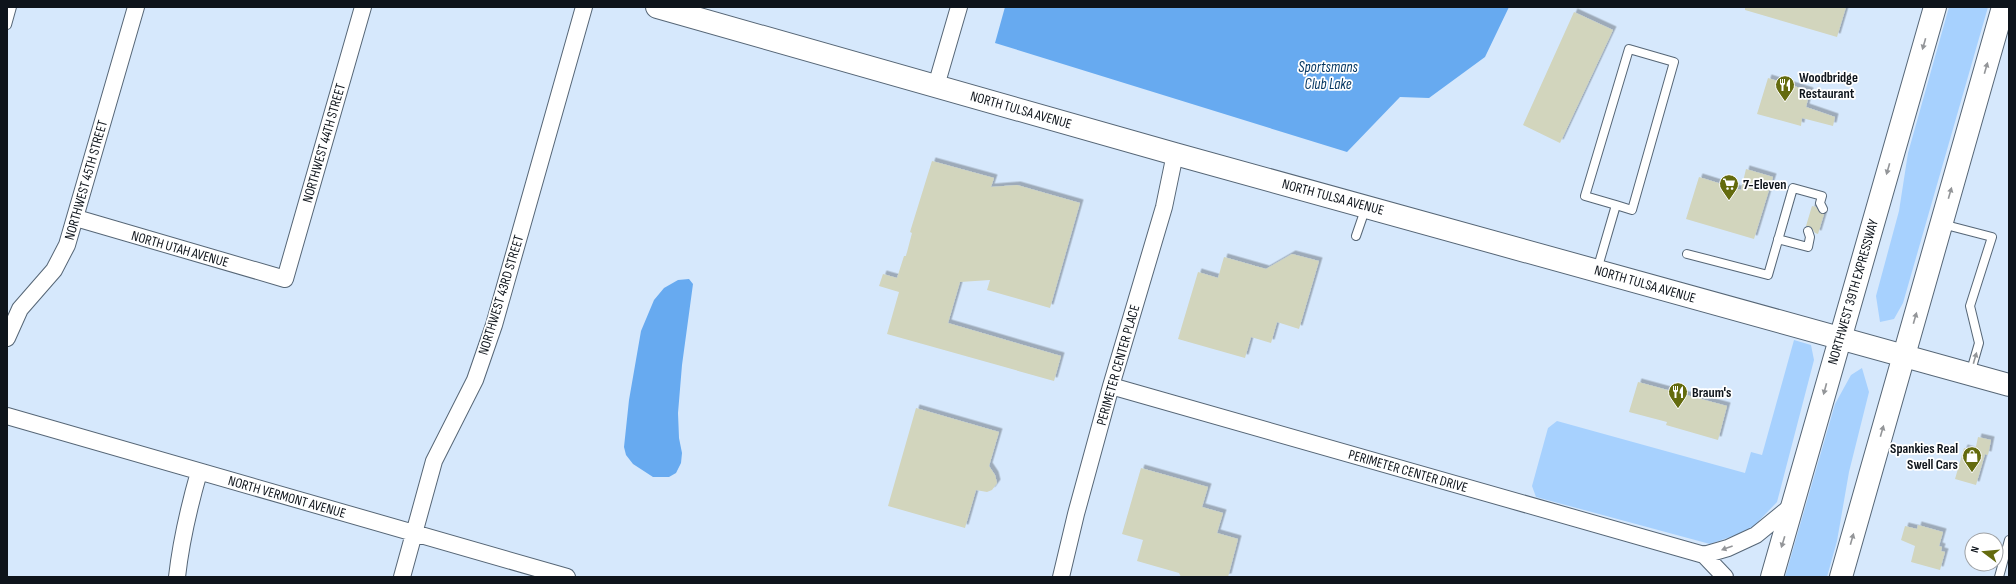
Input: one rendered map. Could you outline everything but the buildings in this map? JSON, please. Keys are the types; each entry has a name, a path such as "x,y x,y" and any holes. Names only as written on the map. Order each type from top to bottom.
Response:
{"main road":[{"name":"NORTH TULSA AVENUE","path":"657,7 1175,154 2009,385"},
{"name":"NORTHWEST 39TH EXPRESSWAY","path":"1772,577 1794,504 1839,338 1935,7"},
{"path":"1841,577 2003,7"}],"street":[{"name":"NORTHWEST 45TH STREET","path":"7,338 20,309 54,270 67,245 136,7"},
{"name":"NORTHWEST 44TH STREET","path":"285,279 363,7"},
{"name":"NORTHWEST 43RD STREET","path":"402,577 434,460 470,391 494,325 584,7"},
{"path":"936,86 959,7"},
{"name":"PERIMETER CENTER PLACE","path":"1061,577 1076,514 1111,386 1164,207 1175,154"},
{"name":"NORTH UTAH AVENUE","path":"76,218 285,279"},
{"name":"PERIMETER CENTER DRIVE","path":"1111,386 1704,555"},
{"name":"NORTH VERMONT AVENUE","path":"7,416 568,577"},
{"path":"177,577 180,548 187,515 200,472"},
{"path":"1725,577 1704,555 1728,548 1756,535 1794,504"}],"lane":[{"path":"7,25 12,7"},
{"path":"1629,49 1674,62 1632,210 1616,205 1585,196 1629,49"},
{"path":"1687,254 1768,275 1793,188 1822,196 1819,206"},
{"path":"1597,271 1616,205"},
{"path":"1356,236 1366,206"},
{"path":"1941,224 1992,237 1970,306 1979,343 1970,374"},
{"path":"1778,239 1808,247 1811,234"},
{"path":"1999,577 2009,540"}],"shaded area":[{"path":"1949,7 1988,7 1903,303 1894,319 1880,322 1876,296 1899,211 1908,153"},
{"path":"1794,340 1811,345 1814,360 1777,502 1750,530 1710,544 1536,497 1532,486 1548,428 1557,421 1745,473 1751,452 1762,455"},
{"path":"1862,368 1869,392 1849,472 1837,541 1827,577 1785,577 1835,404 1851,375"}],"water":[{"name":"Sportsmans Club Lake","path":"1005,7 1509,7 1485,57 1429,98 1400,97 1347,152 995,43"},
{"path":"689,279 693,284 682,365 678,413 679,438 682,453 681,463 676,473 669,477 653,477 633,464 626,455 624,447 629,400 641,331 654,300 664,288 678,280"}],"place":[{"name":"Woodbridge Restaurant","path":"1785,102"},
{"name":"7-Eleven","path":"1729,201"},
{"name":"Braum's","path":"1678,409"},
{"name":"Spankies Real Swell Cars","path":"1972,473"}]}
